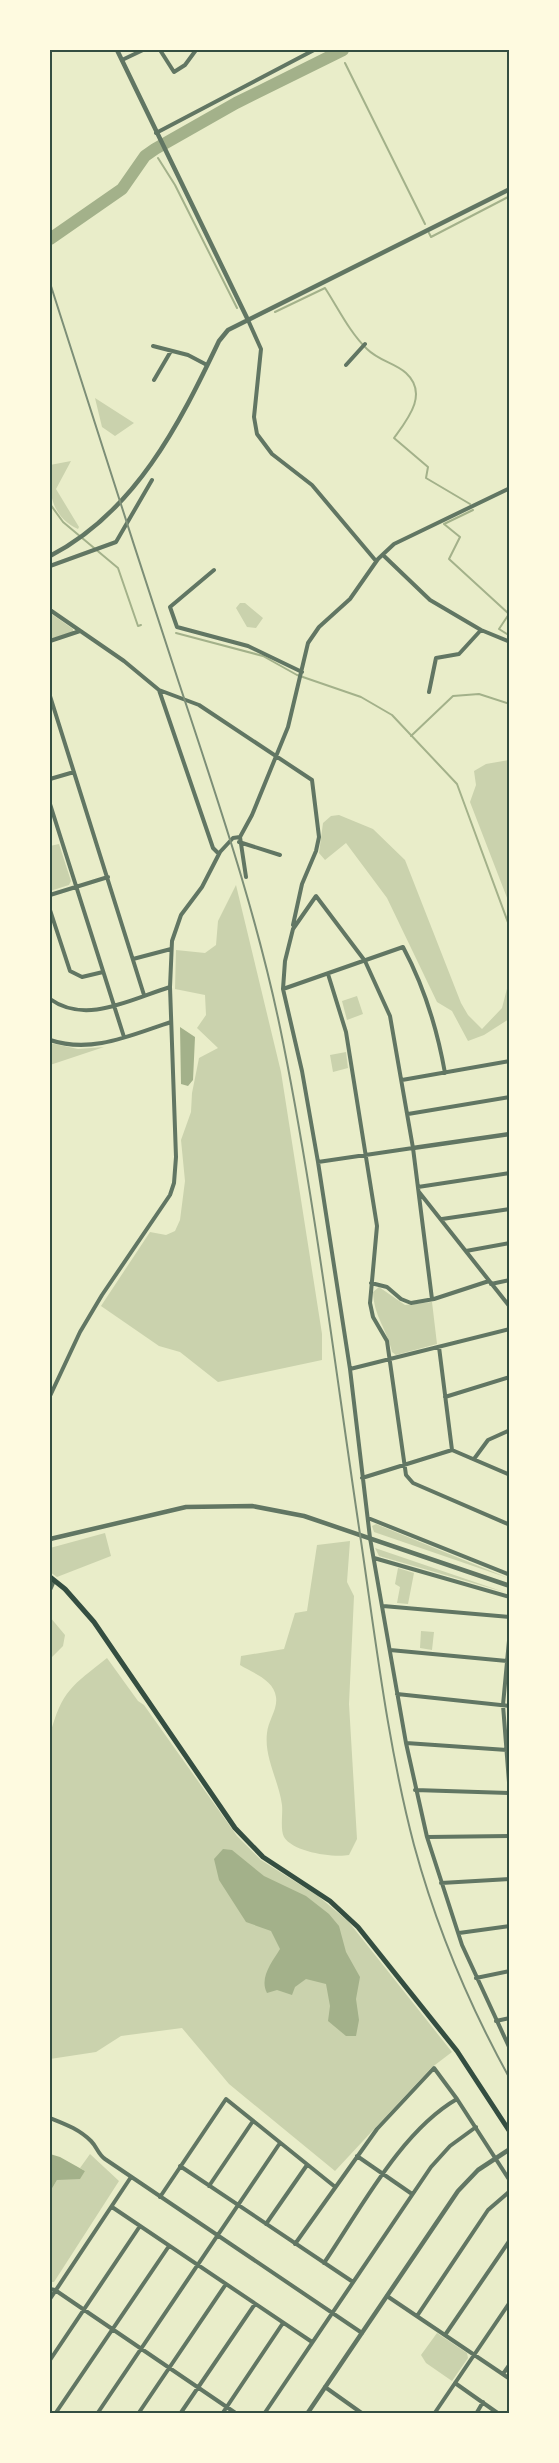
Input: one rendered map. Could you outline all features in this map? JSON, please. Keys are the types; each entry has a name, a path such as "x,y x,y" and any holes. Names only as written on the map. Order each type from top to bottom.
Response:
{"main road":[{"path":"52,1579 94,1622 234,1828 263,1857 330,1901 358,1927 456,2051 510,2132"}],"street":[{"path":"117,50 261,349 254,417 257,434 272,454 312,485 376,561"},
{"path":"122,60 142,50"},
{"path":"160,50 174,72 185,65 196,50"},
{"path":"155,133 314,50"},
{"path":"50,556 84,535 124,499 147,472 172,431 224,334 247,318 510,189"},
{"path":"346,365 364,345"},
{"path":"153,346 188,355 207,365"},
{"path":"154,380 171,351"},
{"path":"50,566 116,542 152,480"},
{"path":"246,877 239,839 277,758 310,639 350,599 376,561 398,542 510,488"},
{"path":"382,555 427,597 481,630 510,642"},
{"path":"214,570 170,607 177,627 248,646 302,672"},
{"path":"50,610 124,661 159,690 199,705 312,780 315,785 319,837 316,851 302,884 285,961 283,989 302,1071 318,1162 350,1369 362,1478 374,1558 415,1790 441,1883 459,1933 476,1978 510,2049"},
{"path":"429,692 436,658 459,654 481,630"},
{"path":"50,641 80,631"},
{"path":"159,690 213,848 219,854"},
{"path":"50,696 144,995"},
{"path":"50,779 74,772"},
{"path":"50,804 124,1037"},
{"path":"50,1395 86,1323 170,1195 174,1183 176,1156 170,987 171,949 182,915 202,887 219,854 233,838 280,855"},
{"path":"50,895 108,877"},
{"path":"293,929 316,896 365,961 390,1016 414,1148 432,1299"},
{"path":"50,910 70,971 82,977 103,972"},
{"path":"283,989 403,947 415,969 434,1020 445,1073"},
{"path":"133,959 171,949"},
{"path":"328,974 346,1032 377,1226 371,1283 373,1317 385,1334 391,1359 408,1478 413,1483 510,1525"},
{"path":"50,999 76,1012 95,1011 170,987"},
{"path":"50,1040 68,1045 94,1045 171,1022"},
{"path":"510,1030 510,1039"},
{"path":"402,1080 510,1061"},
{"path":"408,1114 510,1097"},
{"path":"318,1162 510,1134"},
{"path":"419,1189 510,1173"},
{"path":"419,1189 510,1307"},
{"path":"441,1219 510,1209"},
{"path":"466,1251 510,1243"},
{"path":"371,1283 387,1287 406,1302 432,1299 490,1282 510,1280"},
{"path":"350,1369 510,1329"},
{"path":"439,1347 452,1450"},
{"path":"445,1397 510,1377"},
{"path":"474,1459 488,1440 510,1430"},
{"path":"362,1478 452,1450 510,1475"},
{"path":"50,1539 164,1512 213,1505 285,1511 342,1528 510,1586"},
{"path":"368,1518 510,1575"},
{"path":"374,1558 510,1597"},
{"path":"50,1590 52,1579"},
{"path":"383,1606 510,1617"},
{"path":"415,1790 509,1794 503,1706 510,1630"},
{"path":"390,1650 507,1661"},
{"path":"398,1694 510,1706"},
{"path":"406,1743 507,1750"},
{"path":"427,1837 510,1836"},
{"path":"441,1883 510,1879"},
{"path":"459,1933 510,1926"},
{"path":"476,1978 510,1971"},
{"path":"496,2021 510,2018"},
{"path":"296,2244 334,2186 377,2129 434,2068 476,2127 510,2181"},
{"path":"160,2197 226,2099 334,2186"},
{"path":"324,2263 416,2132 457,2099"},
{"path":"50,2118 81,2133 94,2144 101,2156 362,2333"},
{"path":"209,2186 253,2121"},
{"path":"264,2414 440,2156 476,2127"},
{"path":"97,2414 280,2143"},
{"path":"307,2414 458,2191 478,2170 510,2149"},
{"path":"357,2156 412,2194"},
{"path":"266,2224 307,2165"},
{"path":"180,2166 352,2282"},
{"path":"50,2299 131,2177"},
{"path":"417,2316 488,2210 510,2191"},
{"path":"112,2207 312,2342"},
{"path":"50,2360 140,2226"},
{"path":"445,2335 510,2240"},
{"path":"55,2414 169,2246"},
{"path":"138,2414 226,2284"},
{"path":"50,2289 55,2290 237,2414"},
{"path":"387,2296 510,2379"},
{"path":"434,2414 510,2302"},
{"path":"180,2414 255,2304"},
{"path":"222,2414 284,2323"},
{"path":"503,2374 510,2364"},
{"path":"455,2383 500,2414"},
{"path":"325,2387 363,2414"},
{"path":"476,2414 483,2402"}],"shaded area":[{"path":"95,398 134,423 115,436 102,427"},
{"path":"71,461 56,489 79,527 78,529 69,524 57,510 50,484 50,465"},
{"path":"240,603 245,603 263,618 256,628 247,627 236,608"},
{"path":"50,613 73,629 73,632 50,639"},
{"path":"510,760 509,903 470,802 476,785 474,771 486,764"},
{"path":"339,815 373,829 405,860 461,1003 468,1015 482,1029 502,1008 509,981 509,1019 484,1035 468,1041 452,1011 437,1002 387,898 346,843 325,860 319,853 323,823 331,816"},
{"path":"59,844 71,881 69,885 50,891 50,846"},
{"path":"236,885 281,1072 322,1334 322,1360 218,1382 180,1352 159,1346 101,1306 150,1232 166,1235 175,1231 180,1220 185,1181 181,1140 191,1112 199,1058 218,1048 197,1028 206,1015 205,995 175,989 176,950 205,953 216,945 218,921"},
{"path":"357,996 363,1014 347,1020 342,1001"},
{"path":"180,1027 195,1037 193,1080 188,1086 181,1084"},
{"path":"50,1043 78,1049 104,1047 50,1065"},
{"path":"346,1052 348,1068 333,1072 330,1055"},
{"path":"379,1287 405,1305 432,1302 437,1344 396,1355 392,1352 374,1301 373,1292"},
{"path":"376,1524 508,1578 374,1532 372,1526"},
{"path":"105,1533 111,1556 57,1577 50,1572 50,1548"},
{"path":"350,1541 347,1582 354,1596 349,1704 357,1839 349,1855 333,1856 296,1847 284,1837 280,1796 267,1742 276,1697 267,1682 240,1665 241,1656 284,1649 295,1613 307,1611 317,1545"},
{"path":"375,1548 504,1592 379,1556"},
{"path":"398,1568 414,1573 408,1604 397,1603 400,1587 395,1584"},
{"path":"50,1617 65,1635 63,1646 50,1659"},
{"path":"421,1631 434,1632 432,1650 420,1648"},
{"path":"107,1658 138,1701 144,1705 237,1836 261,1860 318,1896 348,1921 452,2052 431,2068 335,2171 229,2084 182,2028 121,2036 96,2052 50,2059 50,1735 64,1698 77,1683"},
{"path":"223,1849 232,1850 264,1876 306,1896 329,1914 339,1926 346,1952 360,1977 356,1999 359,2020 356,2036 346,2036 328,2021 330,2006 326,1984 306,1979 295,1987 292,1995 277,1990 267,1993 265,1976 280,1949 271,1931 246,1922 219,1880 214,1859"},
{"path":"50,2154 85,2171 80,2179 57,2180 50,2192"},
{"path":"90,2154 119,2181 54,2282 50,2282 50,2192 57,2180 85,2171 80,2168"},
{"path":"437,2333 467,2353 468,2358 452,2381 426,2363 421,2355"}],"waterway":[{"path":"50,239 122,189 145,156 155,149 236,103 343,50"},
{"path":"345,63 425,224"},
{"path":"158,158 175,185 237,308"},
{"path":"429,233 431,237 510,196"},
{"path":"275,312 325,288 361,343 377,356 402,370 413,381 416,389 414,407 394,438 428,467 426,478 470,504"},
{"path":"50,504 63,522 118,568 138,626 141,625"},
{"path":"473,510 444,524 460,537 449,559 509,614 499,629 510,636"},
{"path":"176,633 263,656 297,675 361,697 392,715 457,784 510,928"},
{"path":"411,736 453,696 479,694 510,704"}],"railway":[{"path":"50,283 223,816 262,951 283,1042 306,1166 383,1694 405,1808 414,1845 443,1935 467,1994 510,2079"}]}
